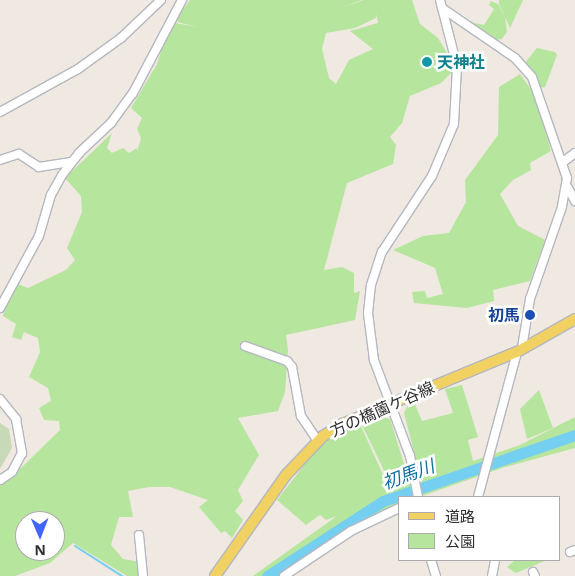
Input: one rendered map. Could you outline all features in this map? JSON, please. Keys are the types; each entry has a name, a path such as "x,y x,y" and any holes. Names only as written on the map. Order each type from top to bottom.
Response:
{"main road":[{"name":"方の橋薗ケ谷線","path":"215,576 286,475 317,440 342,424 519,350 575,319"}],"street":[{"path":"0,112 78,69 121,38 161,0"},
{"path":"1,304 39,236 51,195 70,162 112,123 133,93 182,0"},
{"path":"441,4 515,58 532,77 563,162 568,188 575,201"},
{"path":"418,496 410,456 370,347 368,302 382,252 432,176 454,124 457,66 441,4"},
{"path":"563,162 575,153"},
{"path":"0,160 19,154 38,167 70,162"},
{"path":"478,496 519,350 530,299 568,188"},
{"path":"245,346 287,361 292,367 301,416 317,440"},
{"path":"0,399 16,419 22,453 12,472 0,480"},
{"path":"284,576 294,573 351,531 398,508"},
{"path":"139,536 144,576"},
{"path":"431,561 436,576"},
{"path":"492,576 495,561"}],"green space":[{"path":"190,0 362,0 338,9 364,0 412,0 420,24 438,38 451,60 452,72 441,83 410,96 402,123 390,137 396,145 393,164 347,183 324,270 342,267 354,273 354,293 360,291 355,320 286,335 288,350 285,392 278,411 238,418 259,455 238,490 243,501 235,511 243,520 232,538 225,531 221,533 199,507 208,500 170,487 149,487 128,491 133,517 119,517 111,545 123,559 140,562 141,576 127,576 73,543 65,550 65,511 15,511 15,561 52,561 15,576 0,576 0,480 21,468 60,430 59,421 44,420 39,408 51,401 48,388 29,377 40,352 38,338 24,332 21,340 12,337 16,324 3,316 6,301 15,283 28,288 66,270 75,260 67,248 82,212 81,196 65,178 112,133 107,148 112,153 123,148 129,153 137,148 137,152 141,138 137,129 142,118 131,108 157,64 170,22 197,27 174,21","holes":["376,14 378,23 350,31 373,49 349,60 336,84 329,78 322,49 326,33 355,28 376,18"]},
{"path":"499,0 523,0 510,28 499,4"},
{"path":"491,1 498,4 505,17 507,32 502,39 495,40 465,21 484,25 494,9 489,5"},
{"path":"537,48 555,52 557,55 545,87 538,88 524,64"},
{"path":"520,74 535,95 551,151 530,163 531,170 513,180 500,194 518,226 545,240 530,281 493,290 494,301 467,308 414,303 412,292 425,291 427,298 443,294 435,268 393,250 423,236 449,233 466,202 465,180 498,135 499,87"},
{"path":"462,385 478,437 468,440 473,461 520,445 575,417 575,448 505,467 422,496 398,496 398,505 279,576 253,576 337,516 326,520 320,515 306,525 277,500 322,442 360,424 390,490 393,489 361,423 377,416 390,419 410,483 421,479 404,413 408,405 414,402 422,421 453,413 445,389"},
{"path":"539,390 553,428 527,439 520,409"},
{"path":"0,423 9,429 12,448 0,469"},
{"path":"514,561 545,561 516,573 507,567"}],"waterway":[{"name":"初馬川","path":"267,576 383,501 575,435"},
{"path":"75,546 122,576"}],"place":[{"name":"天神社","path":"427,62"},
{"name":"初馬","path":"530,315"}]}
